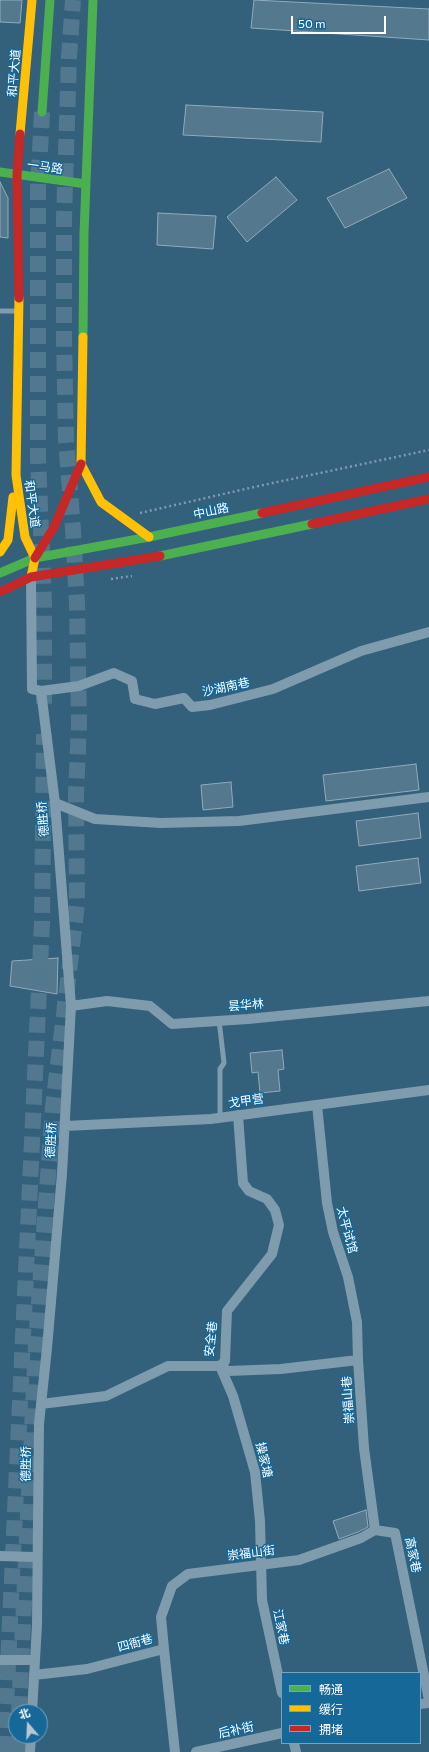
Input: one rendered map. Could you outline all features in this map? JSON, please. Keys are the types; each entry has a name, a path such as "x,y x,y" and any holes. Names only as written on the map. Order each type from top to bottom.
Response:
{"main road":[{"name":"和平大道","path":"32,0 17,175 18,311 16,475 25,537 35,558"},
{"path":"42,112 50,0"},
{"path":"31,577 35,558 54,527 81,464 84,234 93,0"},
{"name":"一马路","path":"0,172 86,184"},
{"path":"81,464 101,502 149,537"},
{"path":"0,552 8,540 16,475"},
{"name":"中山路","path":"0,573 35,558 149,537 429,477"},
{"path":"0,592 31,577 158,556 429,499"}],"street":[{"name":"德胜桥","path":"31,577 32,689 41,691 55,803 71,1006 65,1126 54,1266 39,1424 36,1626 32,1704"},
{"name":"沙湖南巷","path":"41,691 79,686 114,673 132,682 135,699 155,704 184,698 192,707 210,705 273,689 361,651 429,632"},
{"path":"55,803 95,819 161,823 239,822 429,797"},
{"name":"昙华林","path":"71,1006 107,1001 150,1006 172,1024 429,1001"},
{"name":"戈甲营","path":"65,1126 220,1118 429,1090"},
{"name":"太平试馆","path":"317,1105 327,1203 333,1232 348,1277 357,1322 358,1360"},
{"name":"安全巷","path":"41,1404 106,1396 168,1366 220,1366 225,1362 227,1311 272,1254 279,1226 275,1210 267,1199 249,1191 243,1183 238,1115"},
{"name":"崇福山巷","path":"220,1366 228,1371 236,1371 281,1369 358,1360 364,1448 375,1530"},
{"name":"操家塘","path":"220,1366 233,1396 255,1472 260,1521 260,1565"},
{"name":"高家巷","path":"375,1530 395,1532 429,1701"},
{"name":"崇福山街","path":"164,1648 161,1617 172,1586 188,1574 299,1560 361,1538 375,1530"},
{"path":"0,1556 34,1557"},
{"name":"江家巷","path":"260,1565 262,1600 281,1688"},
{"name":"四衙巷","path":"34,1675 87,1669 164,1648 175,1752"},
{"path":"0,1660 35,1660"},
{"name":"后补街","path":"196,1752 281,1732"}],"lane":[{"path":"0,311 18,311"},
{"path":"219,1020 224,1063 220,1069 220,1118"}],"path":[{"path":"122,517 429,450"}],"building":[{"path":"0,0 22,0 20,23 0,22"},
{"path":"254,0 429,9 429,40 251,28"},
{"path":"186,105 323,112 321,142 183,135"},
{"path":"389,169 407,198 345,228 327,198"},
{"path":"276,177 297,200 247,242 227,217"},
{"path":"0,182 8,198 8,238 0,237"},
{"path":"158,213 216,216 213,249 157,245"},
{"path":"416,764 419,790 326,801 323,775"},
{"path":"231,782 233,807 203,810 201,785"},
{"path":"418,813 421,838 359,846 356,821"},
{"path":"418,858 421,883 359,891 356,866"},
{"path":"58,958 57,994 10,986 12,961"},
{"path":"282,1050 284,1069 278,1070 280,1091 260,1093 258,1072 252,1073 250,1053"},
{"path":"366,1510 368,1527 339,1539 333,1521"}],"tunnel":[{"path":"19,1704 36,1344 53,1107 77,904 76,795 79,725 77,603 66,440 64,338 64,218 69,57 73,0"},
{"path":"42,112 38,189 38,458 44,602 44,706"},
{"path":"4,1752 42,923 44,734"},
{"path":"19,1744 19,1752"}],"traffic: fast":[{"path":"42,112 50,0"},
{"path":"83,337 84,234 93,0"},
{"path":"0,172 86,184"},
{"path":"0,573 35,558 149,537 262,513"},
{"path":"160,556 312,524"}],"traffic: slow":[{"path":"20,134 32,0"},
{"path":"19,298 16,475 25,537 35,558 31,577"},
{"path":"83,337 81,464 101,502 149,537"},
{"path":"0,552 8,540 13,497"}],"traffic: jam":[{"path":"19,298 17,175 20,134"},
{"path":"35,558 54,527 81,464"},
{"path":"262,513 429,477"},
{"path":"312,524 429,499"},
{"path":"0,592 31,577 160,556"}]}
